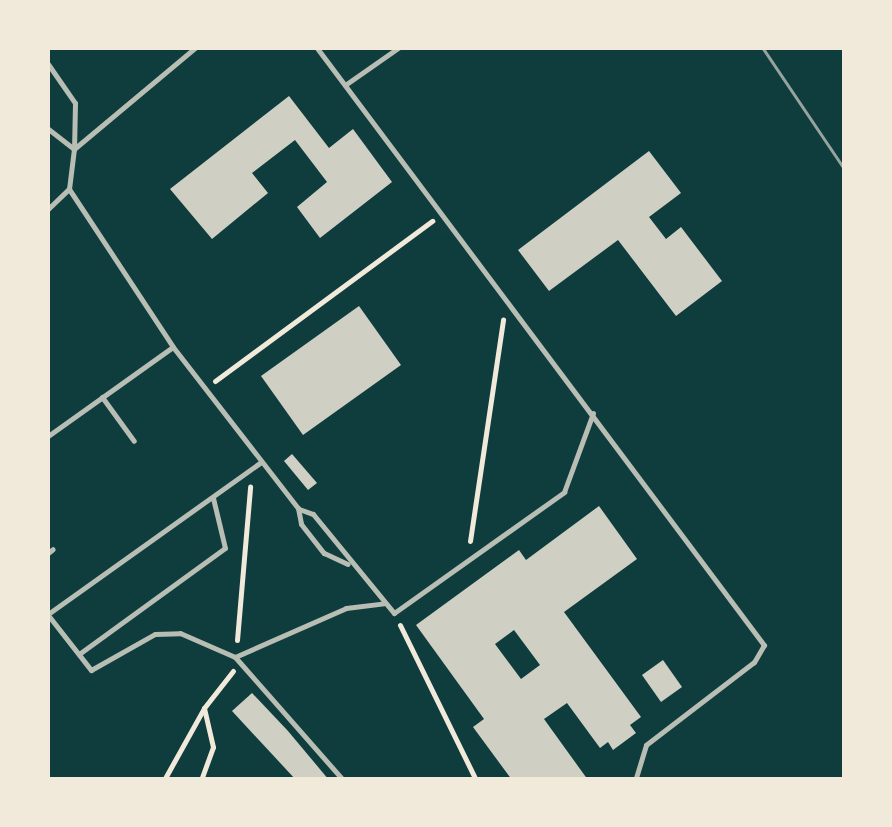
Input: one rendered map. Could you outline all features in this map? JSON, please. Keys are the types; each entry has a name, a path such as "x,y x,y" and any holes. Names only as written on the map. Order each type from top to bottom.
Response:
{"lane":[{"path":"74,149 195,48"},
{"path":"317,48 764,645 754,662 646,745 635,780"},
{"path":"345,85 398,48"},
{"path":"48,64 75,103 69,190 173,346 298,508 301,524 324,553 348,564"},
{"path":"48,130 74,149"},
{"path":"48,209 69,190"},
{"path":"48,436 173,346"},
{"path":"102,397 134,441"},
{"path":"298,508 313,514 348,564 394,614 564,492 594,413"},
{"path":"261,462 48,614 91,670 155,634 180,632 236,657 343,780"},
{"path":"78,654 225,548 213,496"},
{"path":"236,657 346,608 384,603"}],"path":[{"path":"205,388 442,213"},
{"path":"466,562 505,296"},
{"path":"164,780 204,708 232,674 252,468"},
{"path":"394,614 472,778"},
{"path":"202,780 213,746 204,708"}],"building":[{"path":"289,96 329,148 353,129 392,182 320,238 297,207 327,182 295,140 252,173 268,193 212,239 170,189"},
{"path":"649,151 681,193 649,217 666,239 681,227 722,281 676,316 618,240 549,291 518,250"},
{"path":"359,306 401,365 303,435 261,376"},
{"path":"292,454 317,483 308,490 284,461"},
{"path":"599,506 637,559 564,612 641,717 630,725 636,733 613,750 608,742 600,748 567,703 544,719 588,780 512,780 473,727 484,719 416,625 519,550 526,560","holes":["514,630 540,665 521,679 495,644"]},
{"path":"663,660 682,687 661,702 642,675"},
{"path":"252,693 329,780 296,780 232,711"}],"tram line":[{"path":"763,48 844,168"}]}
